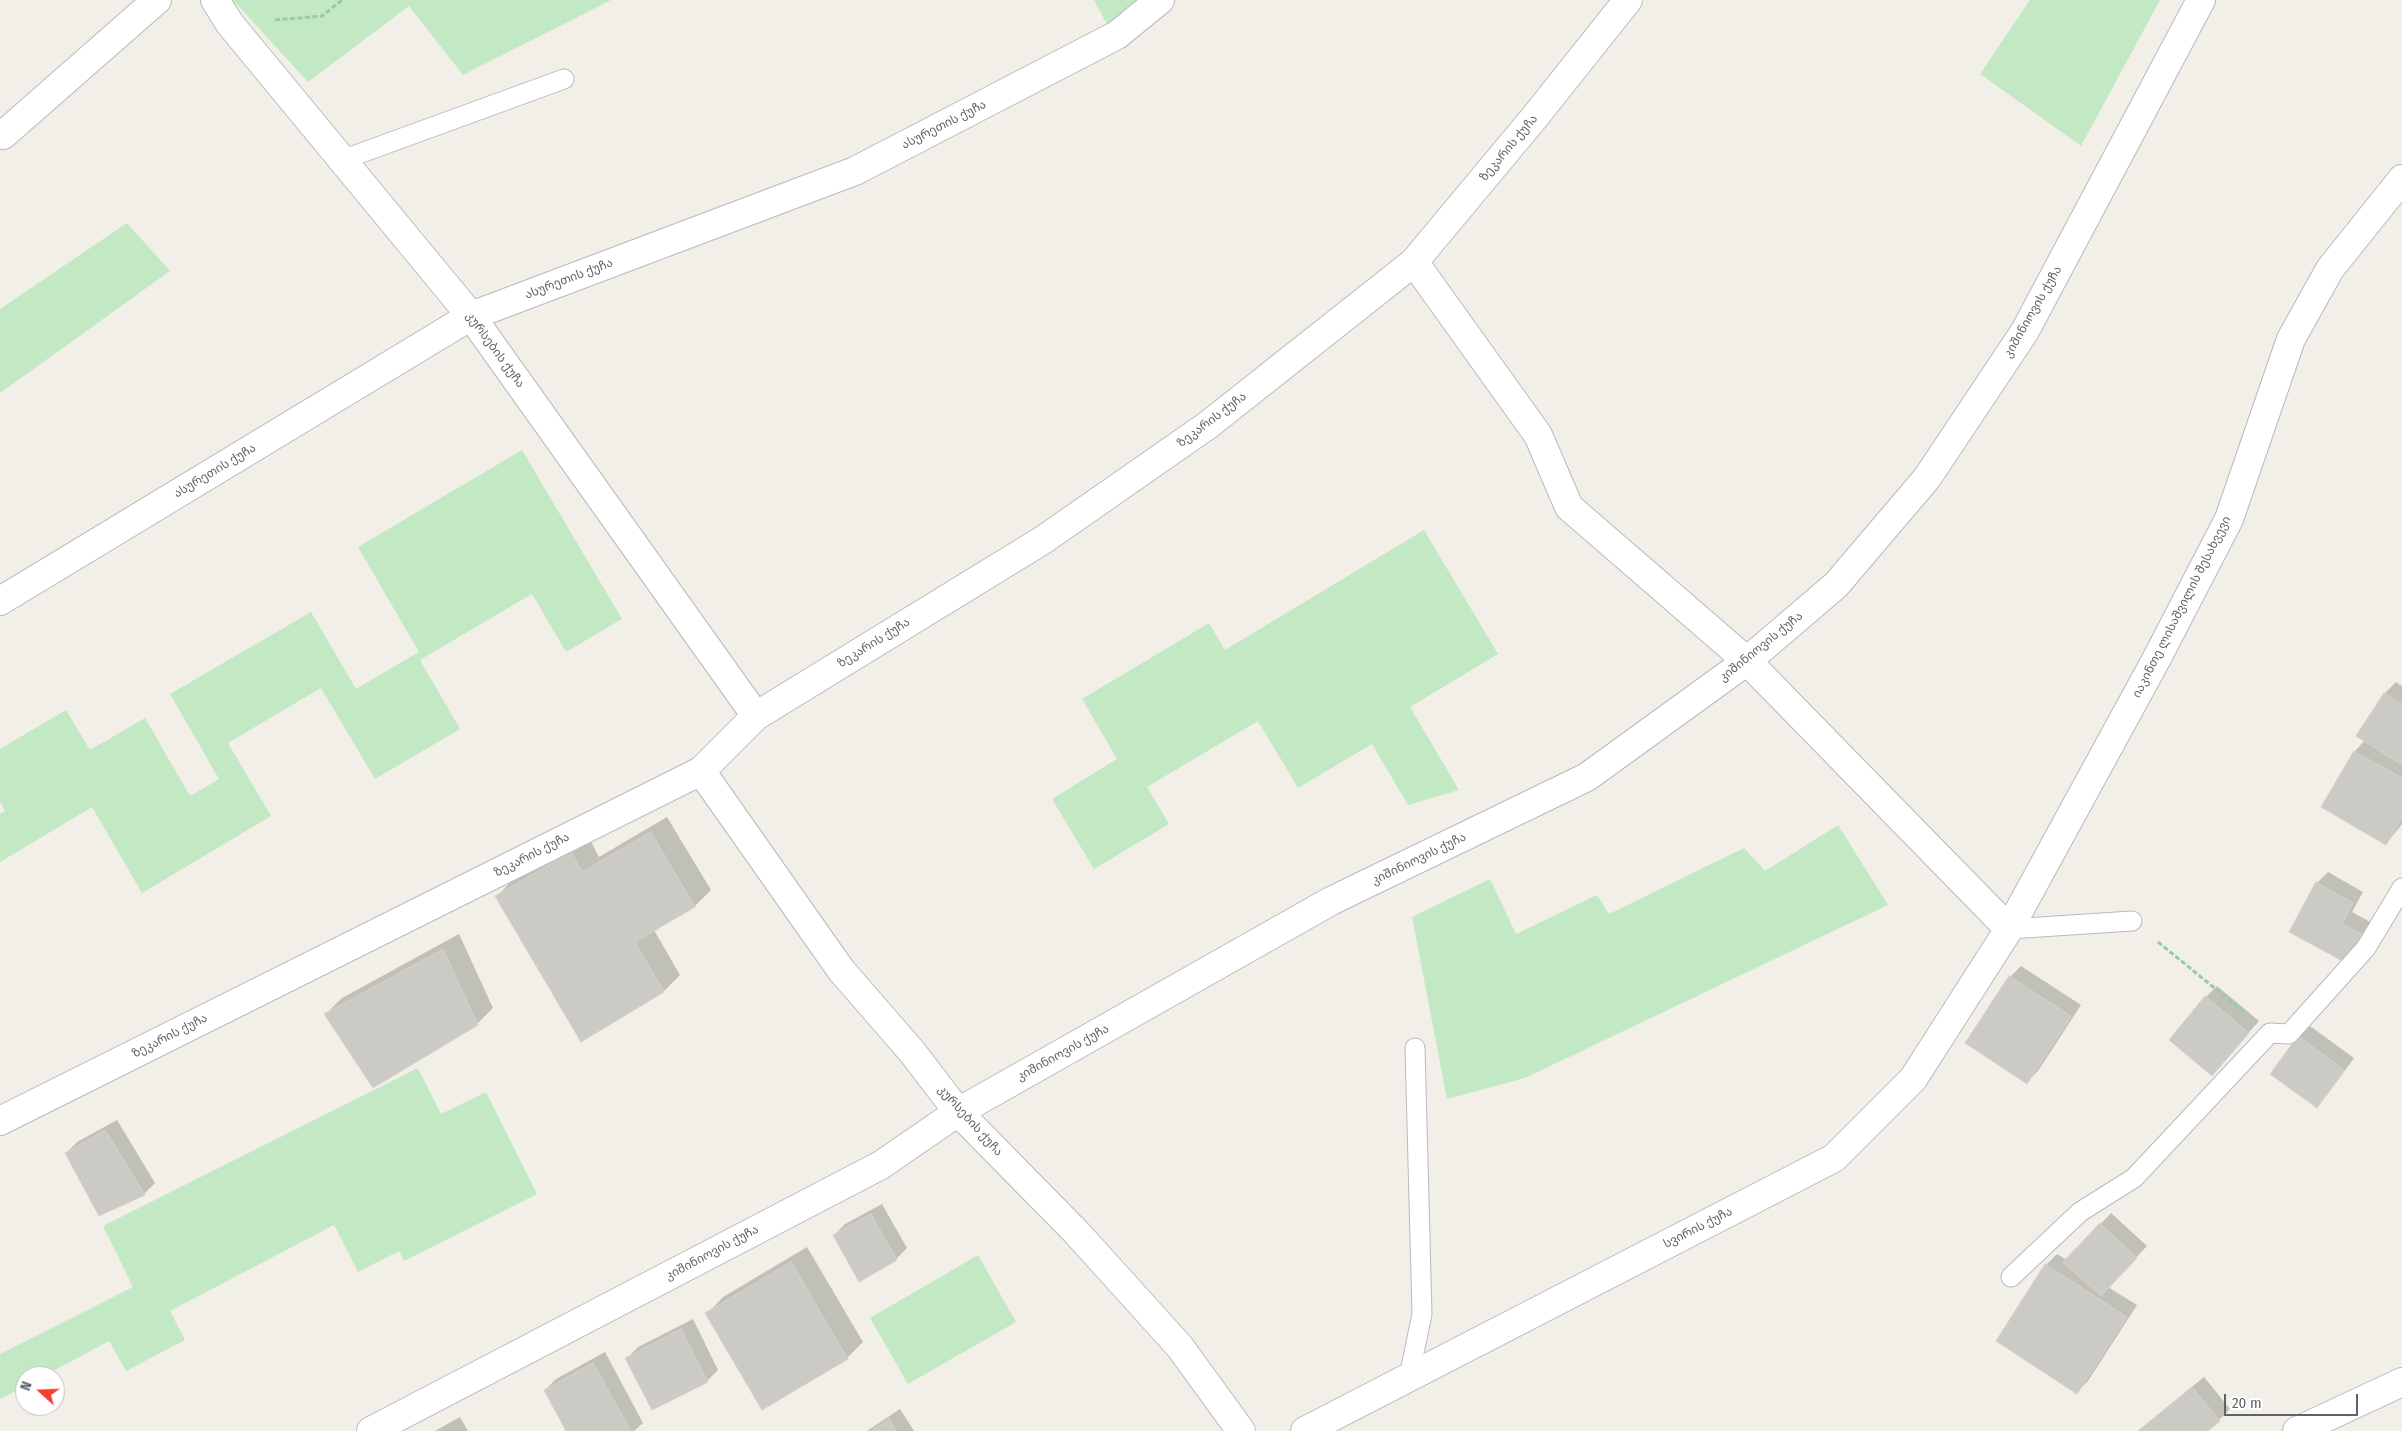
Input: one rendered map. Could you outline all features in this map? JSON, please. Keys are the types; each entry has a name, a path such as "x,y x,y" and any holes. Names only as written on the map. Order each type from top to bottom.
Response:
{"street":[{"path":"3,135 156,0"},
{"name":"კურსების ქუჩა","path":"215,0 230,24 471,316 756,716"},
{"name":"ასურეთის ქუჩა","path":"0,601 471,316 855,171 1117,35 1160,0"},
{"name":"ზეკარის ქუჩა","path":"0,1121 700,771 756,716 1058,529 1208,425 1414,262 1534,118 1628,0"},
{"name":"კიშინიოვის ქუჩა","path":"372,1431 881,1165 958,1112 1332,902 1587,777 1747,660 1836,585 1927,478 2025,331 2200,0"},
{"name":"იაკინთე ლისაშვილის შესახვევი","path":"2009,929 2157,658 2229,519 2291,339 2330,269 2401,182"},
{"path":"1414,262 1538,435 1569,507 1747,660 2009,929"},
{"name":"კურსების ქუჩა","path":"700,771 841,970 912,1053 958,1112 1076,1234 1180,1347 1242,1431"},
{"name":"სვირის ქუჩა","path":"1304,1431 1834,1158 1913,1079 2009,929"},
{"path":"2297,1431 2402,1382"}],"lane":[{"path":"342,160 564,79"},
{"path":"2011,1277 2080,1212 2134,1178 2270,1033 2289,1034 2366,948 2402,888"},
{"path":"2009,929 2132,921"},
{"path":"1409,1377 1422,1314 1415,1048"}],"path":[{"path":"230,24 322,16 342,0"},
{"path":"2132,921 2270,1033"}],"green space":[{"path":"233,0 611,0 463,75 409,6 308,82"},
{"path":"1094,0 1140,0 1108,26"},
{"path":"2030,0 2160,0 2081,146 1980,74"},
{"path":"127,223 170,271 0,393 0,309"},
{"path":"522,450 622,619 566,652 532,594 420,660 460,729 375,779 321,688 228,743 271,816 142,893 92,807 0,862 0,814 5,811 0,802 0,749 66,710 90,750 145,718 190,796 219,779 170,694 311,612 356,689 419,652 358,547"},
{"path":"1424,530 1498,654 1410,707 1459,790 1408,805 1372,744 1298,788 1258,721 1147,787 1169,824 1094,869 1052,799 1117,759 1082,699 1209,623 1225,650"},
{"path":"1838,825 1888,905 1525,1078 1447,1099 1412,917 1490,879 1516,934 1597,895 1609,914 1744,848 1765,871"},
{"path":"418,1068 441,1114 486,1092 537,1194 404,1261 399,1251 358,1272 334,1225 170,1311 185,1340 126,1371 109,1341 63,1366 15,1366 15,1391 0,1399 0,1354 133,1287 103,1226"},
{"path":"978,1255 1016,1322 908,1384 870,1318"}],"building":[{"path":"2384,693 2402,704 2402,765 2356,736"},
{"path":"2354,751 2402,778 2402,817 2386,845 2321,807"},
{"path":"651,832 695,907 635,942 664,992 581,1042 495,896 571,852 582,872"},
{"path":"2316,882 2353,903 2342,924 2364,935 2348,964 2289,932"},
{"path":"443,949 478,1025 373,1088 324,1014"},
{"path":"2009,976 2071,1016 2027,1084 1965,1043"},
{"path":"2205,996 2249,1033 2212,1076 2169,1040"},
{"path":"2298,1036 2344,1070 2317,1108 2270,1074"},
{"path":"105,1130 145,1195 99,1216 65,1153"},
{"path":"871,1214 897,1260 859,1282 833,1235"},
{"path":"2100,1223 2137,1258 2101,1296 2063,1262"},
{"path":"791,1262 848,1359 762,1410 705,1313"},
{"path":"2045,1264 2127,1317 2077,1394 1996,1341"},
{"path":"681,1329 708,1382 652,1410 625,1358"},
{"path":"593,1363 631,1431 566,1431 544,1390"},
{"path":"2192,1387 2220,1421 2208,1431 2138,1431"},
{"path":"889,1419 896,1431 871,1431"}]}
